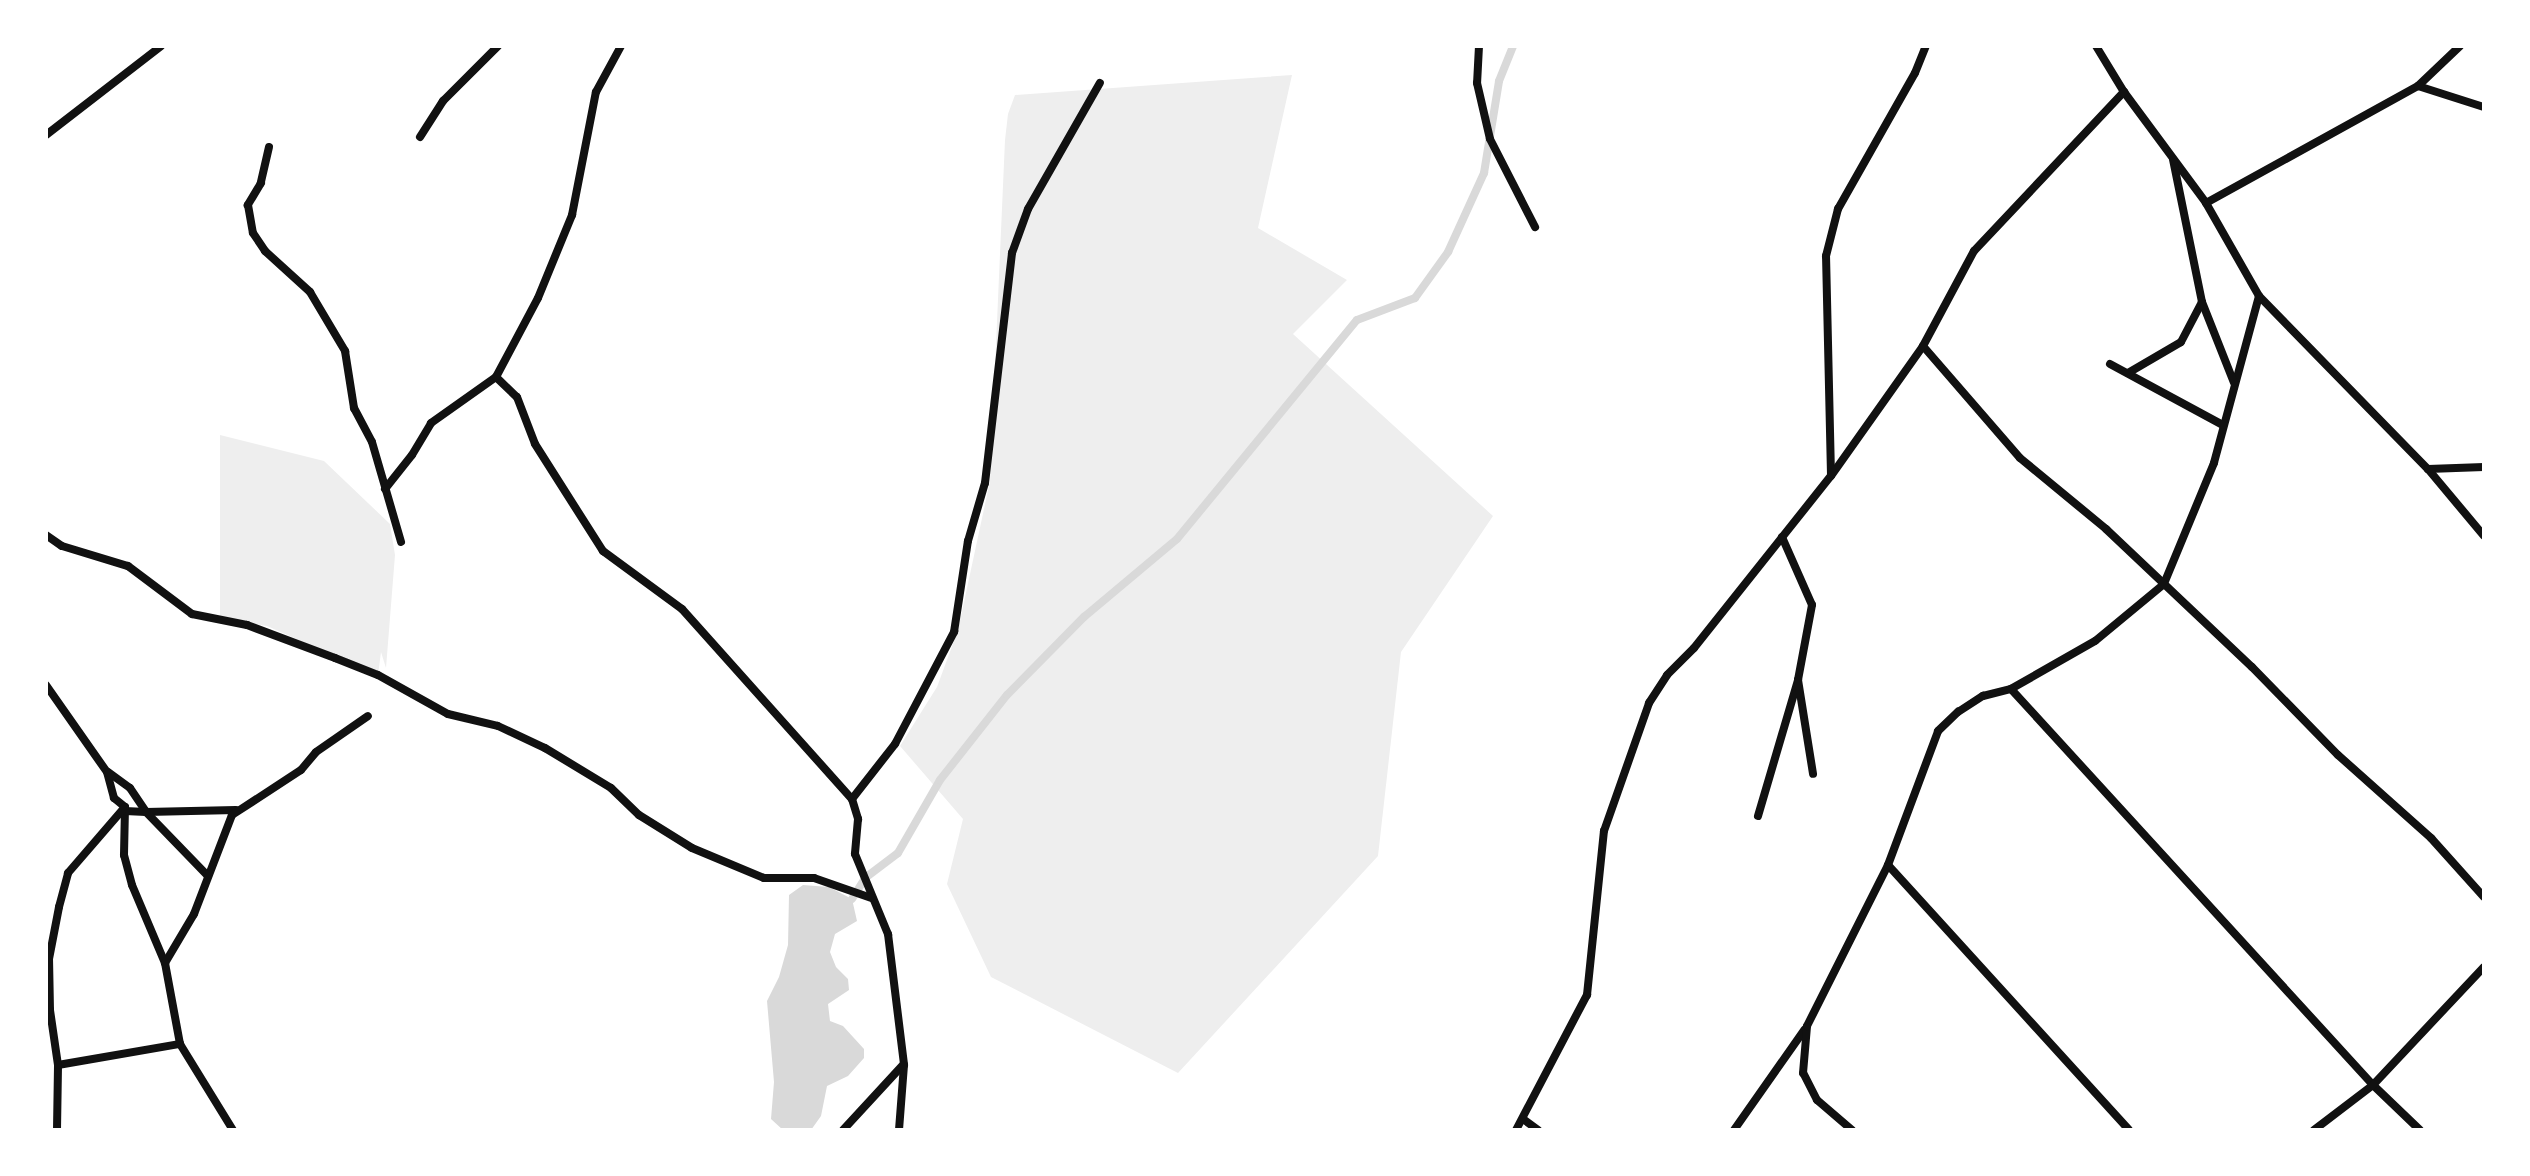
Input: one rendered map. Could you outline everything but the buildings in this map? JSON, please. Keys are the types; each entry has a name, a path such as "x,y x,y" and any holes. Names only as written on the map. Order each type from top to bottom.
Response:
{"street":[{"path":"46,135 161,46"},
{"path":"420,137 443,101 498,46"},
{"path":"385,489 412,455 431,423 496,377 538,298 572,215 596,92 621,46"},
{"path":"1479,46 1477,83 1490,139 1535,227"},
{"path":"1831,476 1826,256 1838,209 1915,73 1926,46"},
{"path":"2096,46 2124,92 2206,203 2259,296 2428,469 2484,536"},
{"path":"2206,203 2418,86 2460,46"},
{"path":"852,799 895,744 954,632 968,541 985,483 1012,253 1028,209 1100,83"},
{"path":"2418,86 2484,107"},
{"path":"1516,1130 1587,995 1604,831 1649,703 1667,675 1694,648 1831,476 1923,346 1974,251 2124,92"},
{"path":"269,147 261,183 248,205 253,233 265,251 310,292 345,351 354,408 372,442 401,542"},
{"path":"2173,158 2202,302 2234,385"},
{"path":"1734,1130 1807,1026 1888,865 1938,731 1958,712 1983,696 2011,689 2095,641 2164,584 2186,526 2203,494 2259,296"},
{"path":"2128,373 2181,342 2202,302"},
{"path":"1923,346 2020,458 2065,493 2252,667 2338,755 2431,838 2484,897"},
{"path":"2110,364 2223,425"},
{"path":"496,377 517,397 535,444 603,551 682,609 852,799 858,819 855,854 888,934 904,1065 899,1130"},
{"path":"2428,469 2484,467"},
{"path":"46,535 62,546 128,566 192,614 247,625 335,658 378,675 448,714 498,726 533,742 611,788 639,815 692,848 764,878 814,878 871,898"},
{"path":"1758,816 1798,680 1812,605 1782,537"},
{"path":"1798,680 1813,774"},
{"path":"46,685 107,772 114,798 125,809 146,812 238,810"},
{"path":"2011,689 2373,1085 2420,1130"},
{"path":"165,963 194,914 225,825 238,810 301,770 316,752 368,716"},
{"path":"107,772 130,788 146,812 208,876"},
{"path":"125,809 124,855 132,885 165,963 180,1044 233,1130"},
{"path":"57,1130 58,1065 48,1010 49,959 68,873 125,809"},
{"path":"1888,865 2129,1130"},
{"path":"2314,1130 2373,1085 2484,967"},
{"path":"1807,1026 1803,1073 1817,1100 1852,1130"},
{"path":"58,1065 180,1044"},
{"path":"843,1130 904,1065"},
{"path":"1523,1119 1538,1130"}],"shaded area":[{"path":"1292,75 1258,228 1347,280 1293,334 1493,516 1401,652 1378,856 1178,1073 991,977 947,884 963,819 900,746 937,687 958,630 990,481 1005,140 1008,114 1015,95"},
{"path":"220,435 324,461 390,524 395,555 386,668 381,652 378,675 267,626 220,618"},
{"path":"803,885 829,887 852,899 857,921 835,934 830,952 836,967 848,979 849,990 828,1004 830,1021 843,1026 864,1049 864,1058 848,1076 827,1086 821,1116 811,1130 783,1130 771,1119 774,1082 767,1001 779,977 788,945 789,895"}],"waterway":[{"path":"852,899 865,878 898,853 940,780 1007,695 1084,617 1177,539 1357,320 1415,298 1448,252 1484,173 1499,81 1513,46"}]}
